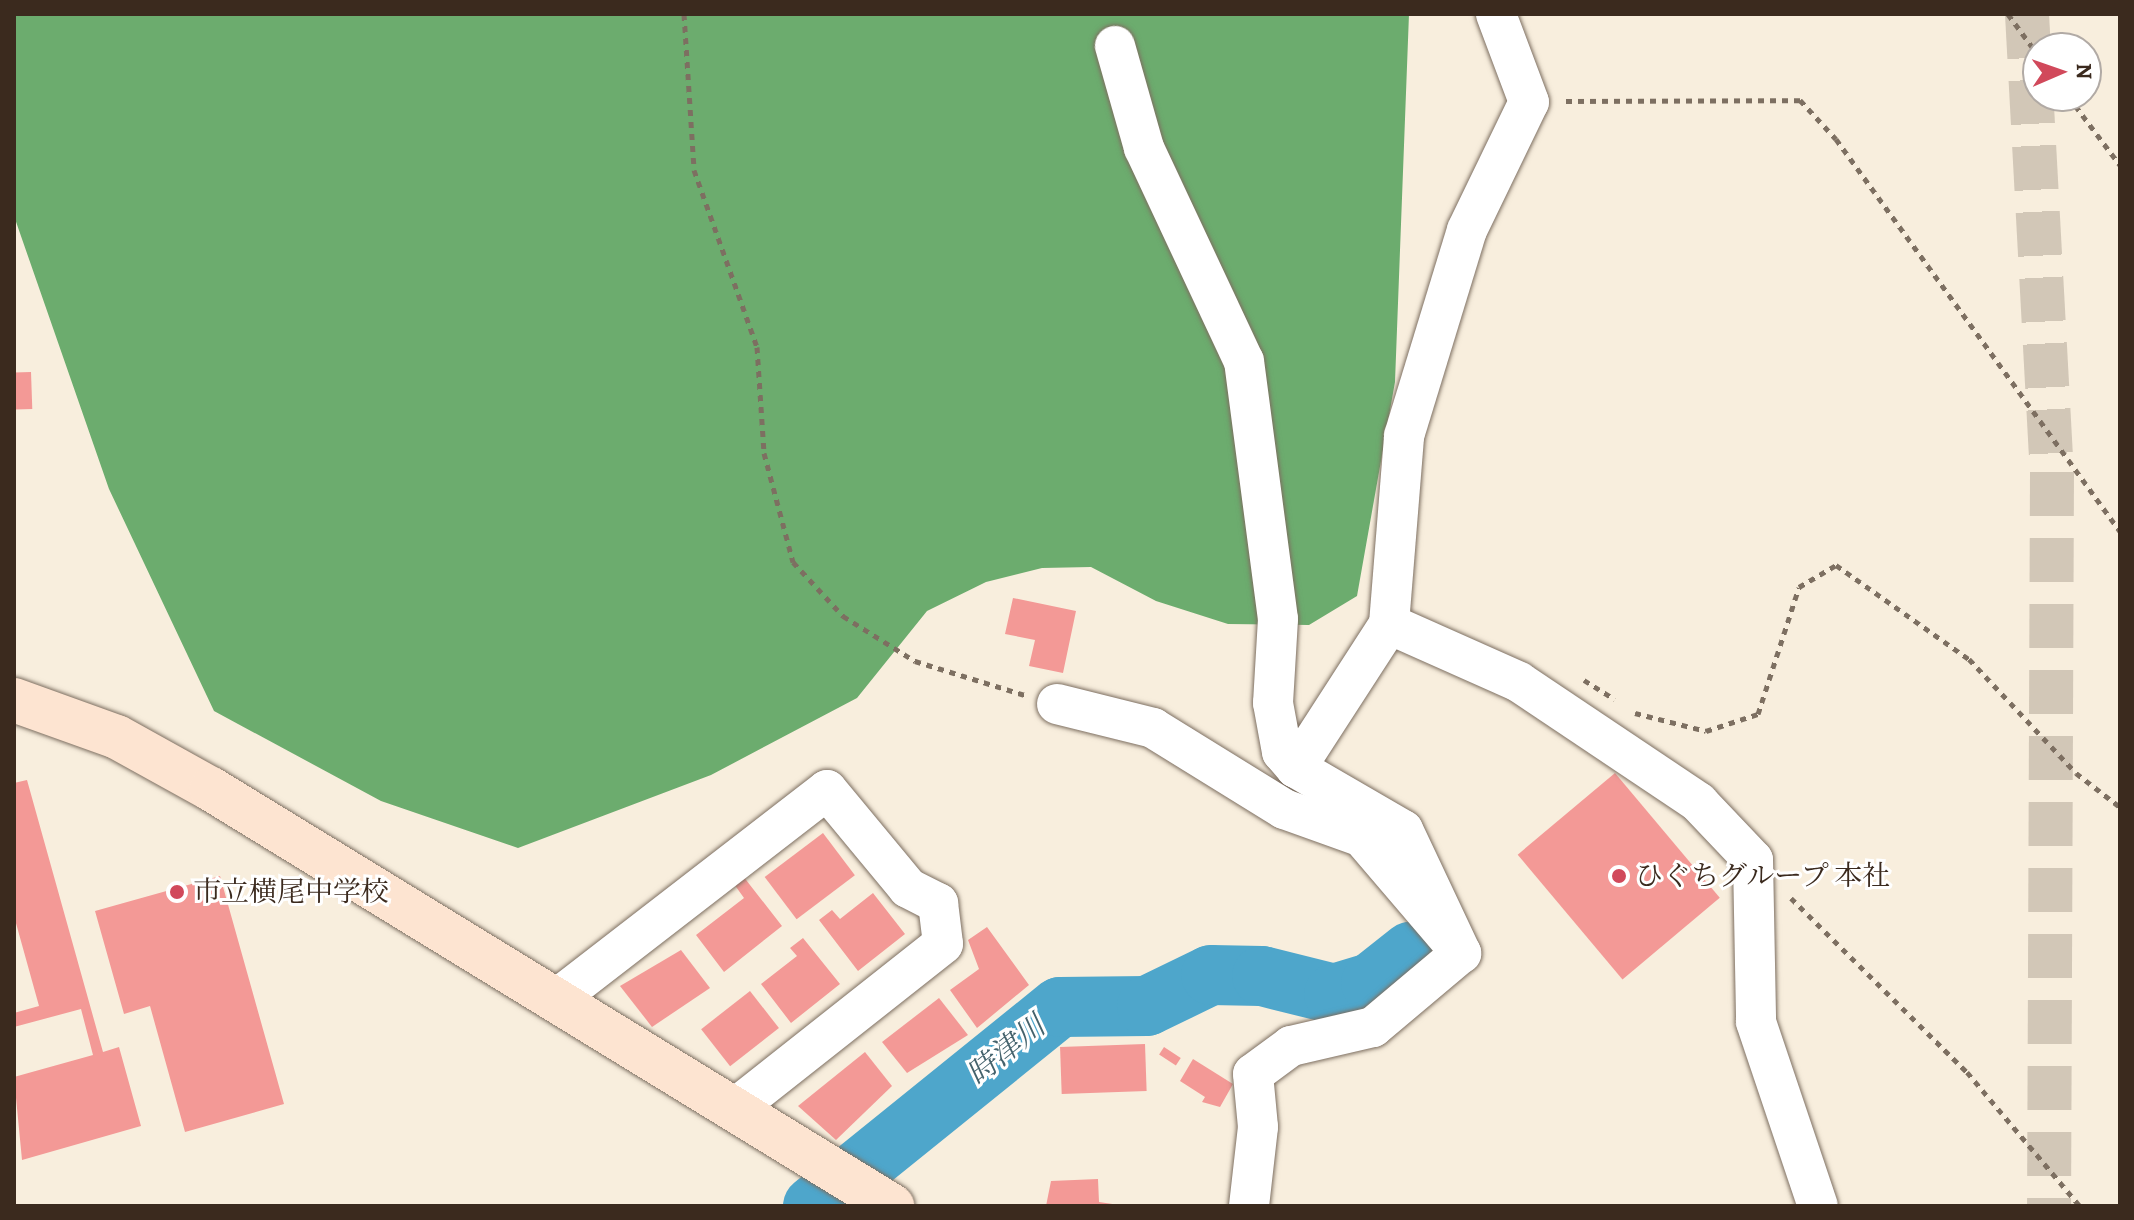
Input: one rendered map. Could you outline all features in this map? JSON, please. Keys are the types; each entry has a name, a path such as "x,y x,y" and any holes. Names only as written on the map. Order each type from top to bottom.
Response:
{"street":[{"path":"1296,768 1389,624 1404,436 1467,230 1529,102 1496,14"},
{"path":"1115,46 1144,148 1244,361 1278,619 1273,703 1282,752 1296,768 1403,830 1461,953"},
{"path":"1389,624 1519,682 1698,802 1753,860 1756,1022 1818,1206"},
{"path":"14,700 117,737 211,789 880,1201"},
{"path":"1057,704 1153,728 1284,809 1362,837 1461,953"},
{"path":"554,1001 827,790 908,888 938,903 943,944 733,1110"},
{"path":"1249,1206 1258,1127 1253,1074 1291,1046 1373,1027 1461,953"}],"path":[{"path":"684,14 694,170 757,347 764,453 793,562 843,616 915,661 1057,704"},
{"path":"2008,14 2022,33"},
{"path":"1529,102 1800,100 1836,139 2120,532"},
{"path":"2080,112 2120,165"},
{"path":"1579,680 1594,679 1628,711 1706,731 1758,714 1799,587 1836,565 1969,659 2076,773 2120,807"},
{"path":"1753,860 1967,1072 2080,1206"}],"green space":[{"path":"14,14 1409,14 1395,382 1357,596 1309,625 1228,624 1156,601 1091,567 1042,568 986,582 927,611 857,698 711,775 518,848 381,801 214,711 109,489 14,216"}],"building":[{"path":"31,372 32,409 15,410 14,373"},
{"path":"1013,598 1076,611 1063,673 1029,666 1035,640 1005,634"},
{"name":"ひぐちグループ 本社","path":"1615,773 1720,898 1622,979 1518,855"},
{"path":"27,780 103,1052 119,1047 141,1126 22,1160 14,1077 93,1055 81,1009 14,1027 14,1013 39,1006 14,916 14,783"},
{"path":"823,833 855,875 797,919 765,877"},
{"path":"220,876 284,1104 185,1132 150,1006 124,1014 95,911"},
{"path":"743,876 782,926 724,972 696,935 744,898 734,884"},
{"path":"873,893 905,934 858,971 819,920 832,910 840,919"},
{"path":"987,927 1029,985 977,1028 950,990 979,969 968,940"},
{"path":"803,938 840,984 791,1023 761,984 797,956 790,948"},
{"path":"681,950 710,988 652,1027 620,986"},
{"path":"750,991 779,1028 730,1066 701,1029"},
{"path":"939,998 968,1035 907,1073 882,1042"},
{"path":"1145,1044 1147,1091 1062,1094 1060,1047"},
{"path":"1164,1047 1181,1058 1176,1065 1159,1055"},
{"path":"865,1052 892,1086 836,1140 798,1106"},
{"path":"1193,1059 1233,1084 1220,1107 1202,1102 1205,1097 1180,1081"},
{"path":"1098,1179 1099,1202 1126,1206 1046,1206 1051,1181"}],"waterway":[{"name":"時津川","path":"813,1206 1060,1007 1147,1006 1211,975 1262,976 1334,994 1371,983 1410,952"}],"tunnel":[{"path":"2027,14 2052,472 2049,1206"}],"place":[{"name":"ひぐちグループ 本社","path":"1619,876"},
{"name":"市立横尾中学校","path":"177,892"}]}
